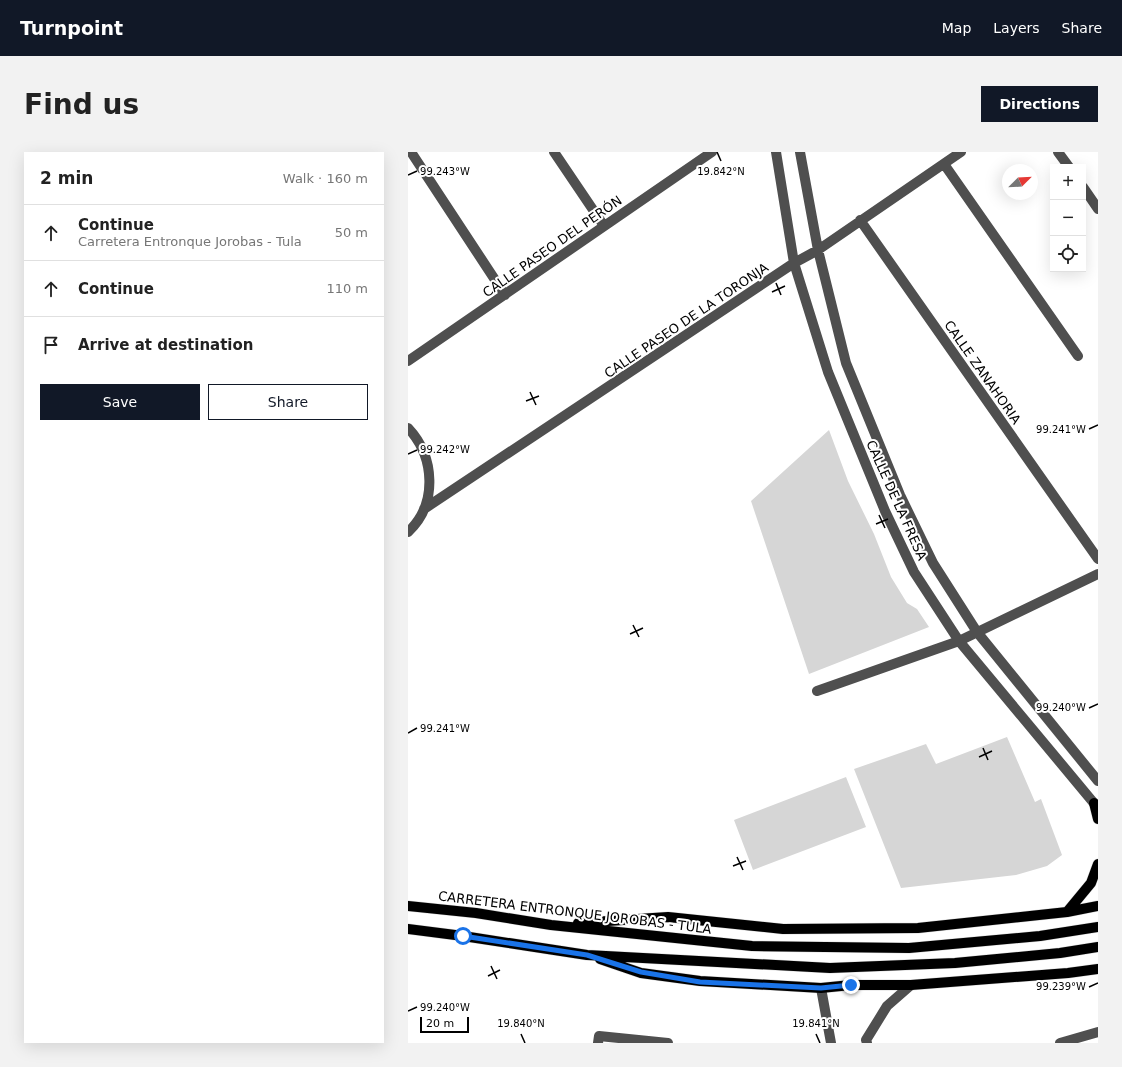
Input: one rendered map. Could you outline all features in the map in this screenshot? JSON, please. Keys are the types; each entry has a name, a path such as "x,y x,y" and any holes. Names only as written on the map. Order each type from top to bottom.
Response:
{"main road":[{"path":"1096,806 1098,819"},
{"path":"1067,912 1091,883 1098,864"},
{"name":"CARRETERA ENTRONQUE JOROBAS - TULA","path":"408,906 476,913 551,925 752,946 909,948 1040,936 1098,927"},
{"path":"551,925 668,917 783,929 868,930 918,928 1067,912 1098,906"},
{"path":"408,929 587,955 830,968 955,963 1060,953 1098,947"},
{"path":"587,955 641,972 700,982 821,988 851,985 911,984 1068,973 1098,969"}],"street":[{"path":"411,152 504,295"},
{"path":"554,152 604,226"},
{"name":"CALLE DE LA FRESA","path":"776,152 794,263 828,372 885,511 914,572 959,641 1096,806"},
{"name":"CALLE DE LA FRESA","path":"800,152 818,250 846,363 900,494 933,563 977,632 1098,781"},
{"name":"CALLE PASEO DE LA TORONJA","path":"424,509 794,263 818,250 961,152"},
{"path":"1058,152 1067,164"},
{"name":"CALLE PASEO DEL PERÓN","path":"408,361 604,226 706,153"},
{"path":"944,164 1078,356"},
{"path":"1086,191 1098,208"},
{"name":"CALLE ZANAHORIA","path":"860,220 1098,559"},
{"path":"408,428 415,435 422,446 427,458 430,483 424,509 418,520 408,532"},
{"path":"817,691 959,641 1098,574"},
{"path":"867,1043 866,1040 887,1006 911,984"},
{"path":"821,988 831,1043"},
{"path":"1060,1043 1098,1032"},
{"path":"598,1043 599,1036 668,1043"}],"shaded area":[{"path":"829,430 848,481 874,534 891,577 907,603 917,609 929,627 809,674 751,501"},
{"path":"1007,737 1035,802 1041,799 1062,855 1047,866 1016,875 901,888 854,769 926,744 936,764"},
{"path":"846,777 866,827 753,870 734,820"}],"route":[{"path":"463,936 587,955 641,972 700,982 821,988 851,985"}]}
